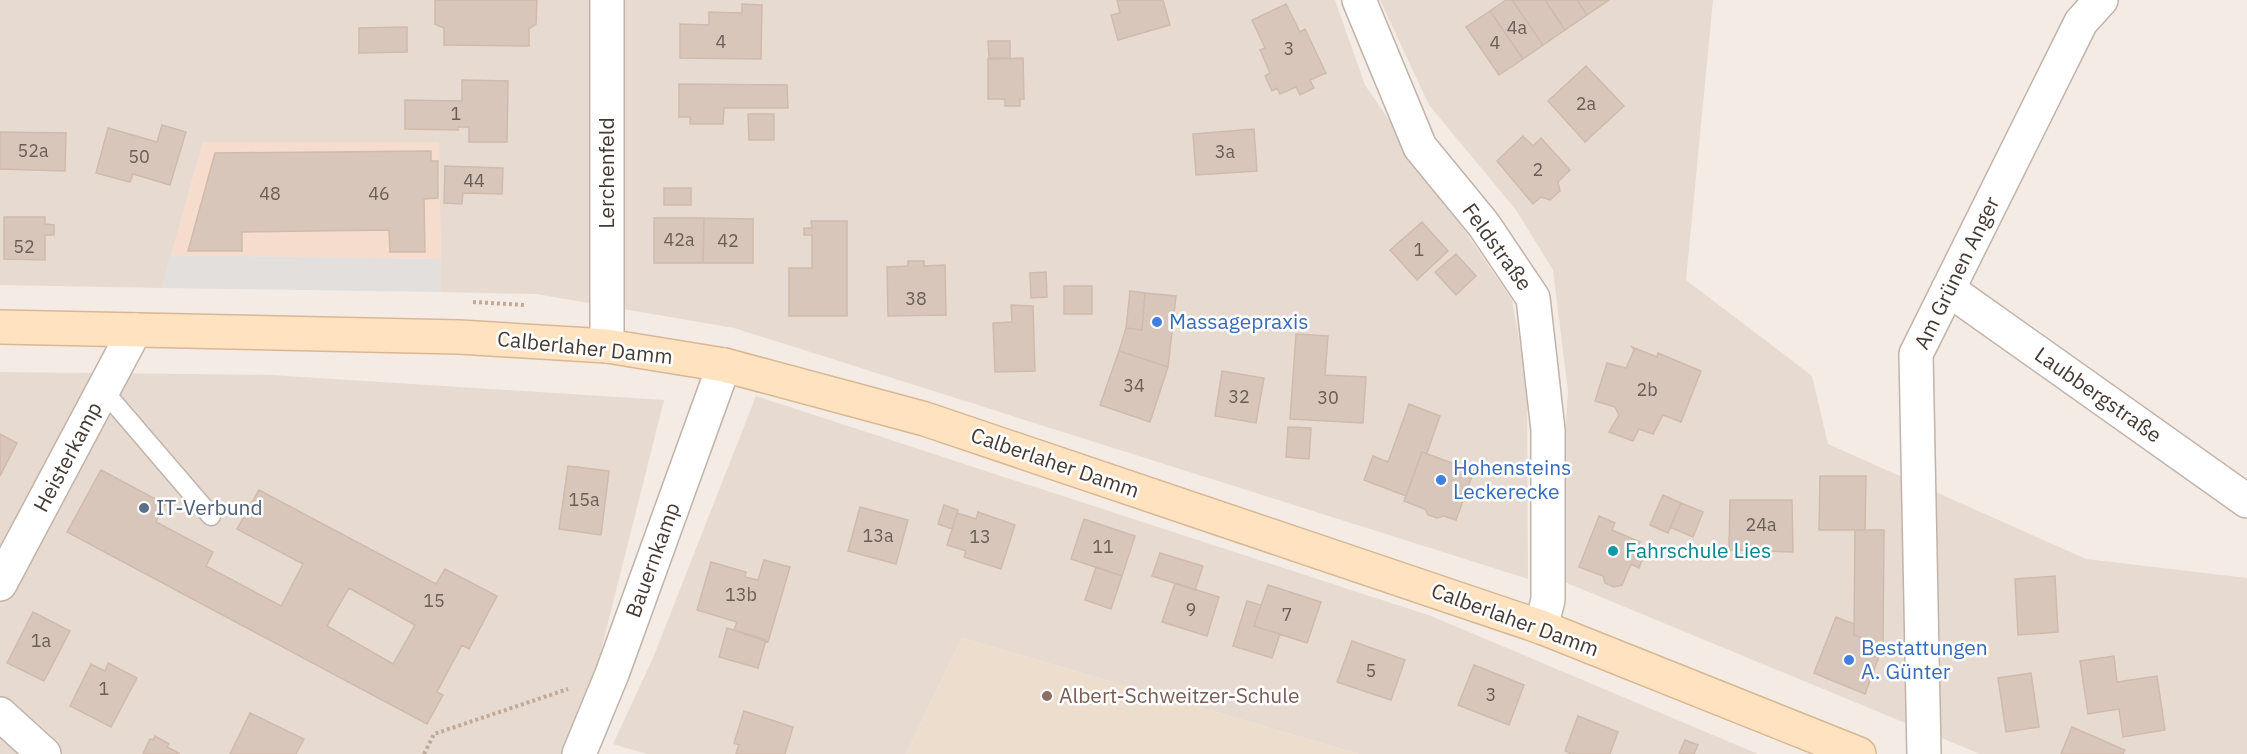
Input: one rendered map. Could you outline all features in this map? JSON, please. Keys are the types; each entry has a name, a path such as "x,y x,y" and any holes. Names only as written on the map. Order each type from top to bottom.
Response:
{"street":[{"name":"Lerchenfeld","path":"607,0 607,346"},
{"name":"Feldstraße","path":"1359,0 1420,147 1484,225 1533,298 1548,430 1548,600 1541,627"},
{"name":"Am Grünen Anger","path":"1924,754 1916,354 2081,22 2101,0"},
{"name":"Laubbergstraße","path":"1948,289 2247,501"},
{"name":"Calberlaher Damm","path":"0,327 459,337 607,346 724,364 925,419 1541,627 1859,754"},
{"name":"Heisterkamp","path":"0,584 135,330"},
{"name":"Bauernkamp","path":"579,754 612,674 724,364"},
{"path":"0,714 44,754"}],"lane":[{"path":"103,390 211,516"}],"path":[{"path":"424,754 434,734 612,674"}],"shaded area":[{"path":"0,0 1335,0 1365,85 1512,300 1527,384 1528,579 734,328 536,294 441,292 439,142 203,142 162,288 0,285"},
{"path":"1380,0 1713,0 1686,280 1812,376 1828,444 2086,559 2247,578 2247,754 1980,754 1555,578 1568,392 1553,270 1516,210 1429,105"},
{"path":"203,142 439,142 441,259 171,255"},
{"path":"170,255 441,259 441,292 162,288"},
{"path":"0,372 271,375 664,400 575,754 0,754"},
{"path":"756,396 1431,616 1758,754 1359,754 962,638 906,754 647,754 613,744 653,658"},
{"name":"Albert-Schweitzer-Schule","path":"962,638 1359,754 906,754"}],"building":[{"path":"435,0 537,0 536,24 529,29 529,46 444,45 444,28 435,24"},
{"path":"1117,0 1163,0 1170,25 1118,40 1111,15 1120,13"},
{"path":"1506,0 1512,0 1543,45 1523,59 1490,11"},
{"path":"1512,0 1545,0 1565,30 1543,45"},
{"path":"1545,0 1577,0 1587,15 1565,30"},
{"path":"1577,0 1609,0 1587,15"},
{"path":"742,4 762,5 761,59 680,58 680,24 709,25 709,12 742,13"},
{"path":"1286,4 1300,32 1305,29 1326,73 1310,80 1314,88 1300,95 1296,87 1280,94 1277,88 1272,91 1265,76 1270,73 1260,50 1265,48 1252,20"},
{"path":"1490,11 1523,59 1499,75 1466,27"},
{"path":"407,27 407,52 359,53 359,28"},
{"path":"988,41 1010,41 1010,58 989,58"},
{"path":"1023,58 1024,99 1020,99 1020,106 1005,106 1005,99 988,99 988,59"},
{"path":"1586,66 1624,106 1585,142 1548,101"},
{"path":"462,80 508,81 507,142 469,142 469,127 458,127 458,130 405,129 405,100 462,101"},
{"path":"679,84 787,85 788,108 724,108 723,124 690,124 690,117 679,117"},
{"path":"748,114 774,114 774,140 749,140"},
{"path":"162,125 186,132 170,185 133,174 130,182 96,173 108,128 157,142"},
{"path":"1254,129 1257,171 1196,175 1193,134"},
{"path":"0,132 66,133 65,171 0,169"},
{"path":"1523,136 1533,146 1541,138 1570,170 1558,182 1560,191 1550,200 1541,197 1533,204 1497,161"},
{"path":"431,151 431,161 438,161 438,198 424,199 425,252 390,252 389,230 242,232 242,251 188,251 215,153"},
{"path":"445,166 503,168 502,194 463,193 462,204 444,203"},
{"path":"664,188 691,188 691,205 664,205"},
{"path":"4,217 45,217 45,224 54,225 54,235 45,235 45,260 4,259"},
{"path":"654,218 704,218 703,263 654,263"},
{"path":"704,218 753,219 753,263 703,263"},
{"path":"811,221 847,221 847,316 789,316 789,268 812,268 812,235 804,235 804,228 812,228"},
{"path":"1422,222 1448,251 1417,280 1390,250"},
{"path":"1456,254 1476,276 1456,295 1435,272"},
{"path":"908,261 924,261 924,266 945,265 946,315 888,316 887,267 908,266"},
{"path":"1046,272 1047,297 1031,298 1030,273"},
{"path":"1064,286 1092,286 1092,314 1064,314"},
{"path":"1130,291 1145,293 1142,330 1126,328"},
{"path":"1145,293 1176,296 1168,367 1119,351 1126,328 1142,330"},
{"path":"1011,305 1033,306 1035,371 995,372 993,323 1012,322"},
{"path":"1296,334 1328,336 1325,375 1366,377 1363,423 1290,419"},
{"path":"1632,347 1657,357 1658,353 1701,371 1681,422 1663,415 1653,434 1639,429 1633,441 1609,432 1619,415 1615,407 1595,401 1607,363 1626,368 1634,350"},
{"path":"1119,351 1168,367 1150,422 1100,405"},
{"path":"1222,371 1264,378 1256,423 1215,416"},
{"path":"1409,404 1440,416 1427,453 1422,452 1406,496 1364,480 1373,456 1388,462"},
{"path":"1288,427 1311,428 1309,459 1286,457"},
{"path":"0,434 17,443 0,476"},
{"name":"Hohensteins Leckerecke","path":"1422,452 1474,471 1456,520 1444,516 1437,518 1428,515 1425,509 1404,501"},
{"path":"568,466 609,471 601,535 559,529"},
{"path":"101,470 165,504 156,522 213,552 206,566 281,606 303,564 237,529 259,490 436,584 445,569 497,596 469,649 462,645 437,692 443,695 427,724 67,532","holes":["349,588 415,625 393,664 327,626"]},
{"path":"1820,476 1866,476 1865,530 1819,530"},
{"path":"1663,495 1681,503 1668,533 1650,525"},
{"path":"1730,500 1792,500 1793,552 1729,550"},
{"path":"1681,503 1703,512 1693,537 1670,527"},
{"path":"944,505 958,510 952,529 938,524"},
{"path":"860,507 908,520 896,564 848,551"},
{"path":"978,512 1015,525 1001,569 964,557 966,551 947,545 957,513 976,519"},
{"name":"Fahrschule Lies","path":"1599,516 1615,523 1612,530 1640,542 1637,550 1645,553 1639,568 1631,564 1622,585 1614,587 1605,583 1603,576 1579,567"},
{"path":"1084,519 1135,536 1122,576 1071,559"},
{"path":"1855,530 1884,530 1883,646 1854,635"},
{"path":"1160,553 1203,566 1195,590 1152,576"},
{"path":"764,560 790,567 768,642 734,630 737,622 697,610 711,562 746,572 745,577 758,580"},
{"path":"1096,567 1122,576 1111,609 1085,600"},
{"path":"2055,576 2058,632 2018,635 2015,579"},
{"path":"1175,583 1219,597 1207,636 1162,622"},
{"path":"1268,585 1321,602 1307,643 1254,626"},
{"path":"1247,601 1261,605 1254,626 1280,634 1272,658 1233,646"},
{"path":"33,612 70,631 44,681 7,663"},
{"name":"Bestattungen A. Günter","path":"1836,617 1854,624 1854,635 1883,646 1865,694 1814,673"},
{"path":"727,628 766,640 758,668 719,657"},
{"path":"1352,641 1405,660 1391,700 1337,682"},
{"path":"2114,656 2117,682 2157,676 2165,730 2123,737 2119,709 2088,714 2080,661"},
{"path":"108,663 137,678 111,727 70,706 91,664 105,671"},
{"path":"1474,665 1524,685 1509,725 1458,705"},
{"path":"2031,673 2039,727 2006,732 1998,678"},
{"path":"744,711 793,727 785,754 736,754 739,745 734,743"},
{"path":"250,713 304,739 296,754 230,754"},
{"path":"1578,716 1618,732 1610,754 1571,754 1565,751"},
{"path":"2072,727 2125,750 2123,754 2061,754"},
{"path":"155,736 169,744 167,747 180,754 143,754 150,739 153,740"},
{"path":"1685,740 1698,745 1694,754 1679,754"}],"place":[{"name":"Massagepraxis","path":"1157,322"},
{"name":"Hohensteins Leckerecke","path":"1441,480"},
{"name":"IT-Verbund","path":"144,508"},
{"name":"Fahrschule Lies","path":"1613,551"},
{"name":"Bestattungen A. Günter","path":"1849,660"},
{"name":"Albert-Schweitzer-Schule","path":"1047,696"}]}
